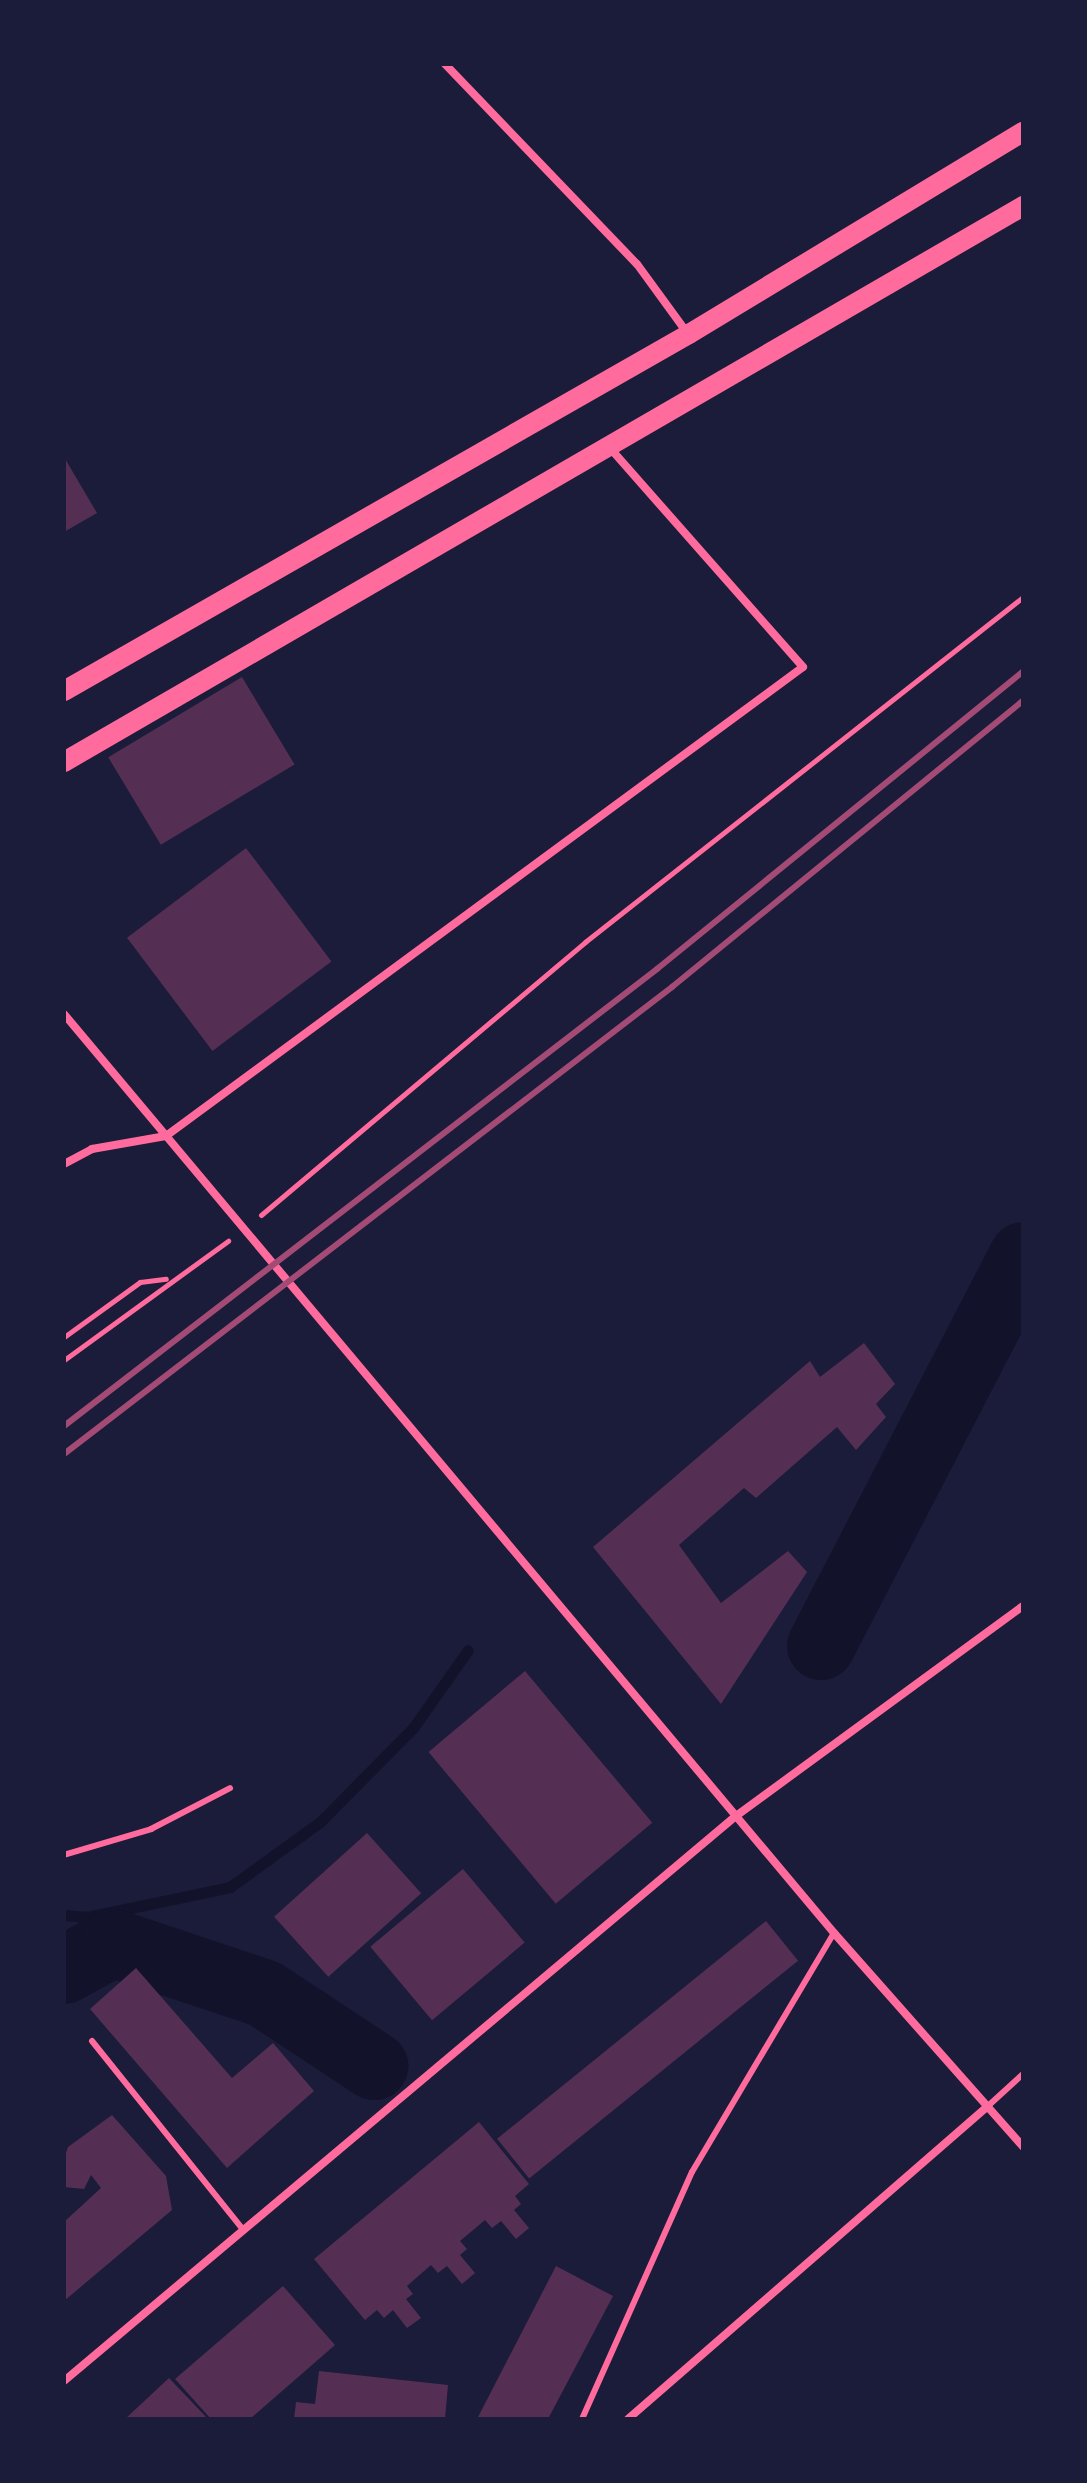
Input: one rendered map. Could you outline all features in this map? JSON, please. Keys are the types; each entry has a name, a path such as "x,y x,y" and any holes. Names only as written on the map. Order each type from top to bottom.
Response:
{"main road":[{"path":"64,691 689,334 1023,132"},
{"path":"64,762 1023,206"}],"street":[{"path":"445,64 637,264 689,334"},
{"path":"64,1164 92,1149 166,1136 803,667 609,448"},
{"path":"64,1014 242,1231 834,1933 1023,2147"},
{"path":"64,2381 242,2228 736,1816 1023,1606"},
{"path":"628,2419 988,2106"}],"lane":[{"path":"64,1855 151,1829 230,1788"},
{"path":"582,2419 692,2172 834,1933"},
{"path":"92,2041 242,2228"},
{"path":"988,2106 1023,2074"}],"path":[{"path":"64,1360 167,1279 242,1231 585,942 1023,597"},
{"path":"64,1337 140,1282 167,1279"}],"building":[{"path":"64,457 97,513 64,532"},
{"path":"242,677 295,764 161,845 108,757"},
{"path":"246,848 331,961 212,1051 127,938"},
{"path":"864,1343 895,1384 876,1404 886,1417 856,1450 837,1427 756,1498 744,1488 679,1545 721,1603 788,1551 807,1572 721,1704 593,1547 810,1361 820,1377"},
{"path":"525,1671 652,1823 556,1904 428,1752"},
{"path":"367,1833 421,1893 328,1977 274,1917"},
{"path":"463,1869 525,1943 432,2020 370,1947"},
{"path":"766,1921 798,1961 529,2178 497,2139"},
{"path":"136,1968 232,2078 273,2043 314,2091 227,2168 90,2009"},
{"path":"112,2115 166,2176 172,2210 64,2301 64,2222 101,2188 91,2175 84,2189 64,2187 64,2159 68,2147"},
{"path":"479,2122 529,2184 515,2196 521,2204 514,2210 529,2228 516,2239 501,2221 492,2228 485,2220 460,2241 467,2249 460,2255 475,2273 462,2284 447,2266 438,2273 431,2265 407,2286 413,2294 406,2299 421,2318 407,2328 393,2310 384,2318 377,2310 365,2320 314,2259"},
{"path":"556,2266 613,2296 548,2419 477,2419"},
{"path":"283,2286 335,2345 250,2419 211,2419 175,2379"},
{"path":"319,2371 448,2385 445,2419 294,2419 296,2402 315,2404"},
{"path":"169,2378 208,2419 125,2419"}],"waterway":[{"path":"821,1646 1023,1256"},
{"path":"64,1915 87,1917 230,1887 320,1822 413,1728 468,1650"},
{"path":"64,1970 113,1943 265,1994 374,2066"}],"railway":[{"path":"64,1426 657,969 1023,672"},
{"path":"64,1454 672,987 1023,701"}]}
